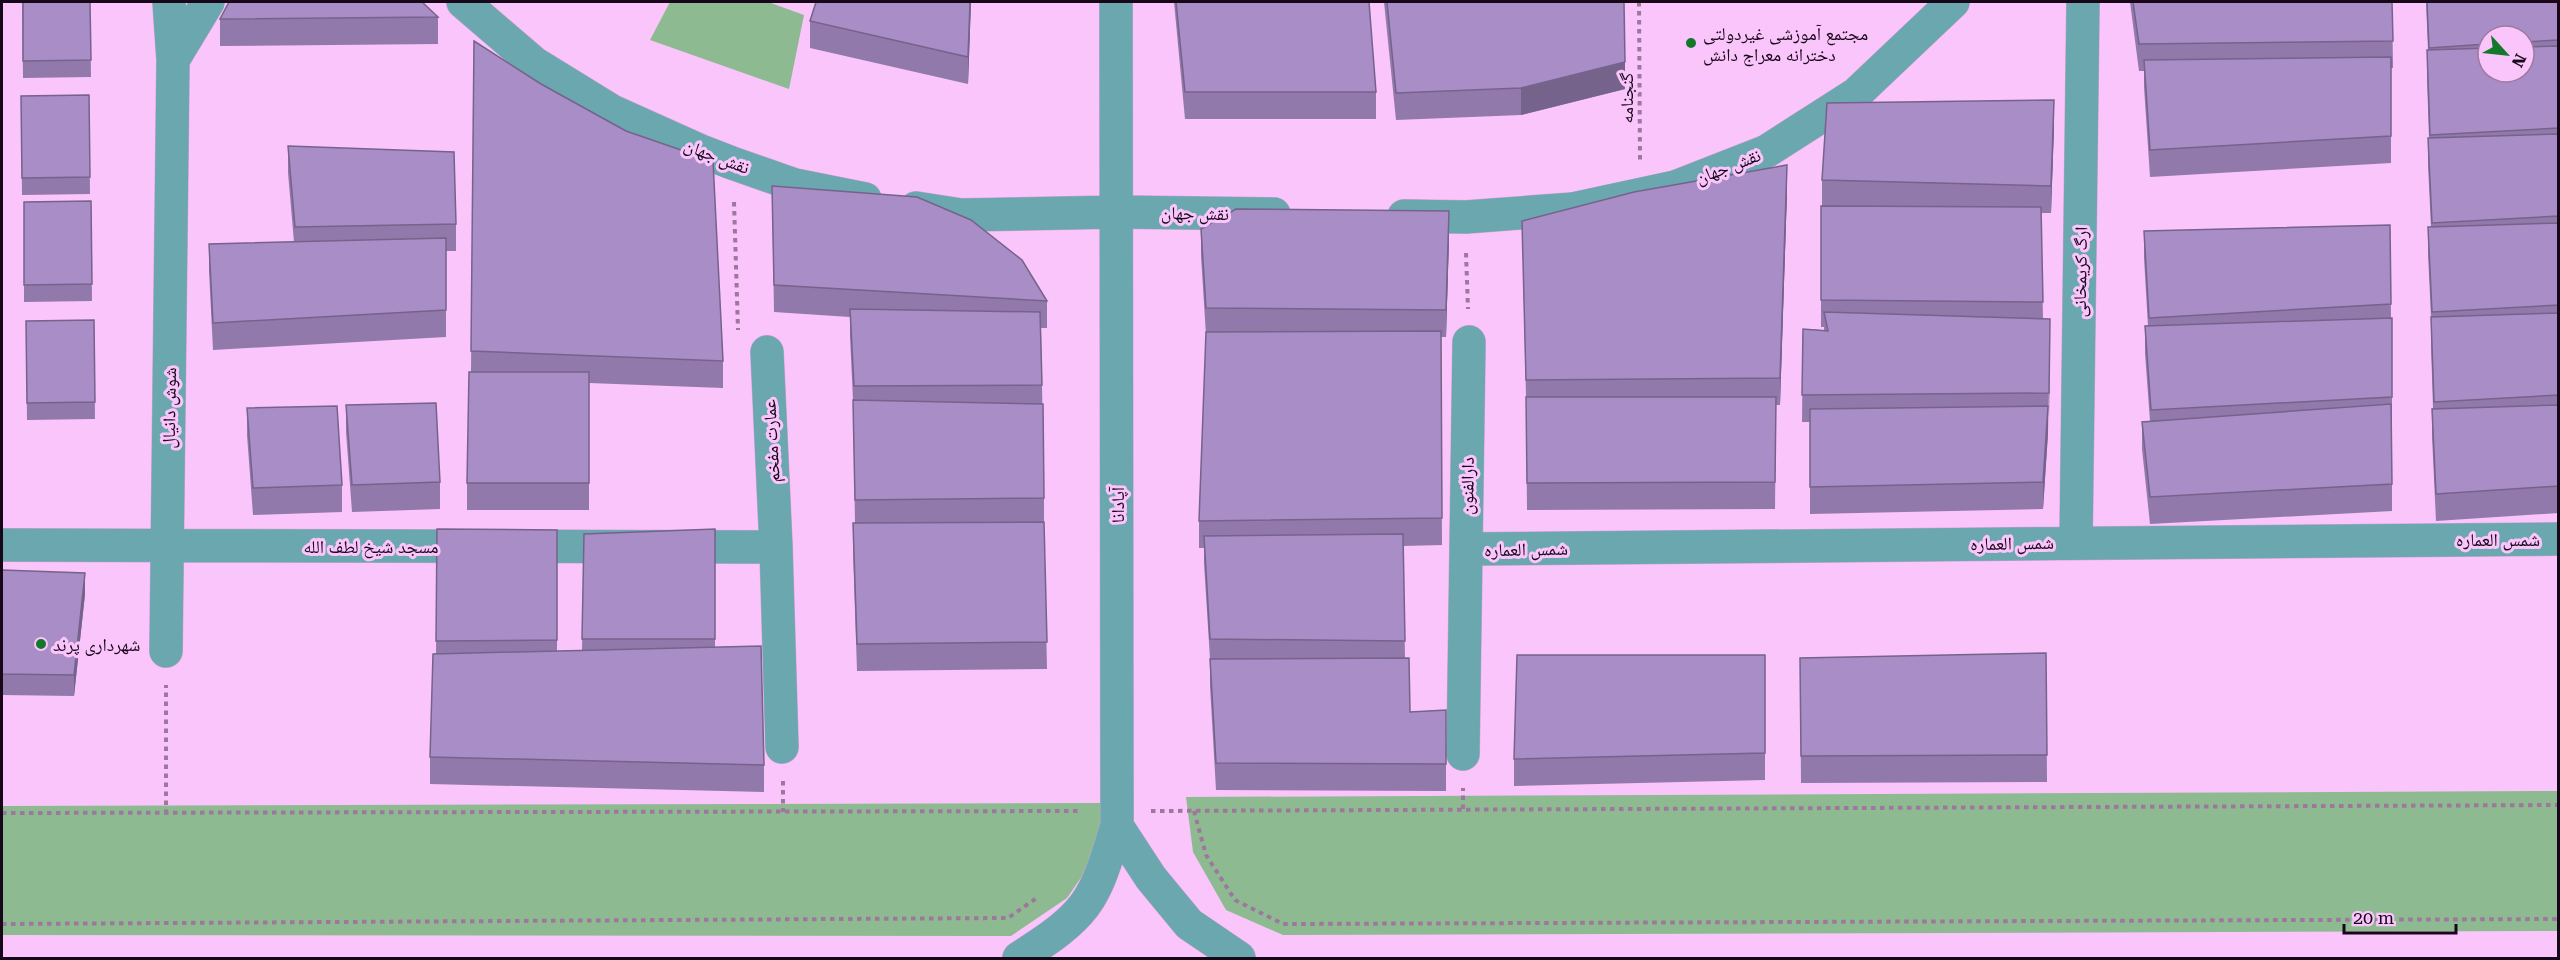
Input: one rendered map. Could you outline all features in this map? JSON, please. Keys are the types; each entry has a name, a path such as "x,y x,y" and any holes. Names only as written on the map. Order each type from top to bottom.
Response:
{"street":[{"name":"شوش دانیال","path":"166,651 173,60 169,2"},
{"path":"173,60 208,2"},
{"name":"نقش جهان","path":"463,2 534,63 612,111 701,151 795,184 962,215 1118,212 1310,215"},
{"name":"آپادانا","path":"1019,958 1052,936 1080,911 1099,879 1117,818 1116,2"},
{"name":"نقش جهان","path":"1370,216 1466,217 1573,209 1675,187 1767,152 1856,94 1953,2"},
{"name":"ارگ کریمخانی","path":"2076,543 2083,2"},
{"name":"دارالفنون","path":"1463,754 1469,342"},
{"name":"عمارت مفخم","path":"767,352 777,547 782,747"},
{"name":"شمس العماره","path":"1466,549 2559,539"},
{"name":"مسجد شیخ لطف الله","path":"2,545 777,547"},
{"path":"1117,818 1152,878 1190,924 1239,958"}],"path":[{"name":"گنجنامه","path":"1639,2 1640,195"},
{"path":"732,163 738,352 767,352"},
{"path":"1466,217 1469,342"},
{"path":"166,651 166,814"},
{"path":"2,813 1117,818 1194,811 2559,805"},
{"path":"1194,811 1206,855 1235,900 1283,924 2559,920"},
{"path":"2,924 1008,918 1046,892"}],"green space":[{"path":"670,2 768,2 804,15 789,89 650,40"},
{"path":"2558,791 2558,931 1283,935 1226,910 1193,852 1186,797"},
{"path":"1103,803 1100,850 1067,898 1011,936 2,935 2,806"}],"building":[{"path":"23,2 90,2 91,60 23,61"},
{"path":"229,2 422,2 438,17 220,19"},
{"path":"816,2 970,2 968,57 810,21"},
{"path":"1176,2 1369,2 1376,92 1185,92"},
{"path":"1387,2 1624,2 1625,62 1521,88 1396,93"},
{"path":"2133,2 2392,2 2393,41 2139,44"},
{"path":"2427,2 2559,2 2559,40 2536,41 2536,24 2476,24 2476,45 2429,48"},
{"path":"474,41 541,84 626,131 713,161 723,361 471,351"},
{"path":"2559,46 2559,128 2430,135 2427,50 2476,48 2476,84 2536,84 2536,47"},
{"path":"2391,57 2391,136 2150,150 2144,60"},
{"path":"89,95 90,177 22,178 21,96"},
{"path":"2054,100 2051,186 1822,180 1827,103"},
{"path":"2559,134 2559,216 2432,223 2428,138"},
{"path":"288,146 454,152 456,224 295,227"},
{"path":"1787,165 1780,378 1526,380 1522,221 1634,192"},
{"path":"772,186 917,197 971,220 1022,260 1047,301 774,285"},
{"path":"91,201 92,284 24,285 24,202"},
{"path":"1821,206 2041,207 2043,302 1821,300"},
{"path":"1236,209 1449,211 1446,310 1206,308 1201,229"},
{"path":"2559,223 2559,305 2432,312 2428,227"},
{"path":"2390,225 2391,304 2149,318 2144,231"},
{"path":"446,238 446,310 213,323 209,244"},
{"path":"850,309 1040,312 1042,385 854,386"},
{"path":"1824,312 2050,319 2049,393 1802,395 1803,329 1828,331"},
{"path":"2559,313 2559,395 2434,402 2431,317"},
{"path":"2392,318 2392,397 2151,410 2145,326"},
{"path":"94,320 95,402 27,403 26,321"},
{"path":"1441,331 1442,518 1199,521 1206,332"},
{"path":"469,372 589,372 589,483 467,483"},
{"path":"1526,397 1776,397 1775,482 1527,483"},
{"path":"853,400 1043,404 1044,498 855,500"},
{"path":"436,403 440,482 352,485 346,405"},
{"path":"2391,404 2392,484 2150,497 2142,422"},
{"path":"2559,405 2559,486 2436,494 2432,409"},
{"path":"337,406 342,485 253,488 247,408"},
{"path":"2048,406 2043,482 1810,487 1810,409"},
{"path":"1044,522 1047,642 857,644 853,523"},
{"path":"437,529 557,530 557,640 436,641"},
{"path":"715,529 715,639 582,639 584,534"},
{"path":"1403,534 1405,641 1210,639 1204,536"},
{"name":"شهرداری پرند","path":"2,570 85,573 74,675 2,674"},
{"path":"761,646 764,765 430,757 433,654"},
{"path":"2046,653 2047,755 1801,756 1800,658"},
{"path":"1517,655 1765,655 1765,753 1514,759"},
{"path":"1409,658 1410,712 1446,710 1446,764 1216,763 1210,659"}],"place":[{"name":"مجتمع آموزشی غیردولتی دخترانه معراج دانش","path":"1691,43"},
{"name":"شهرداری پرند","path":"41,644"}]}
